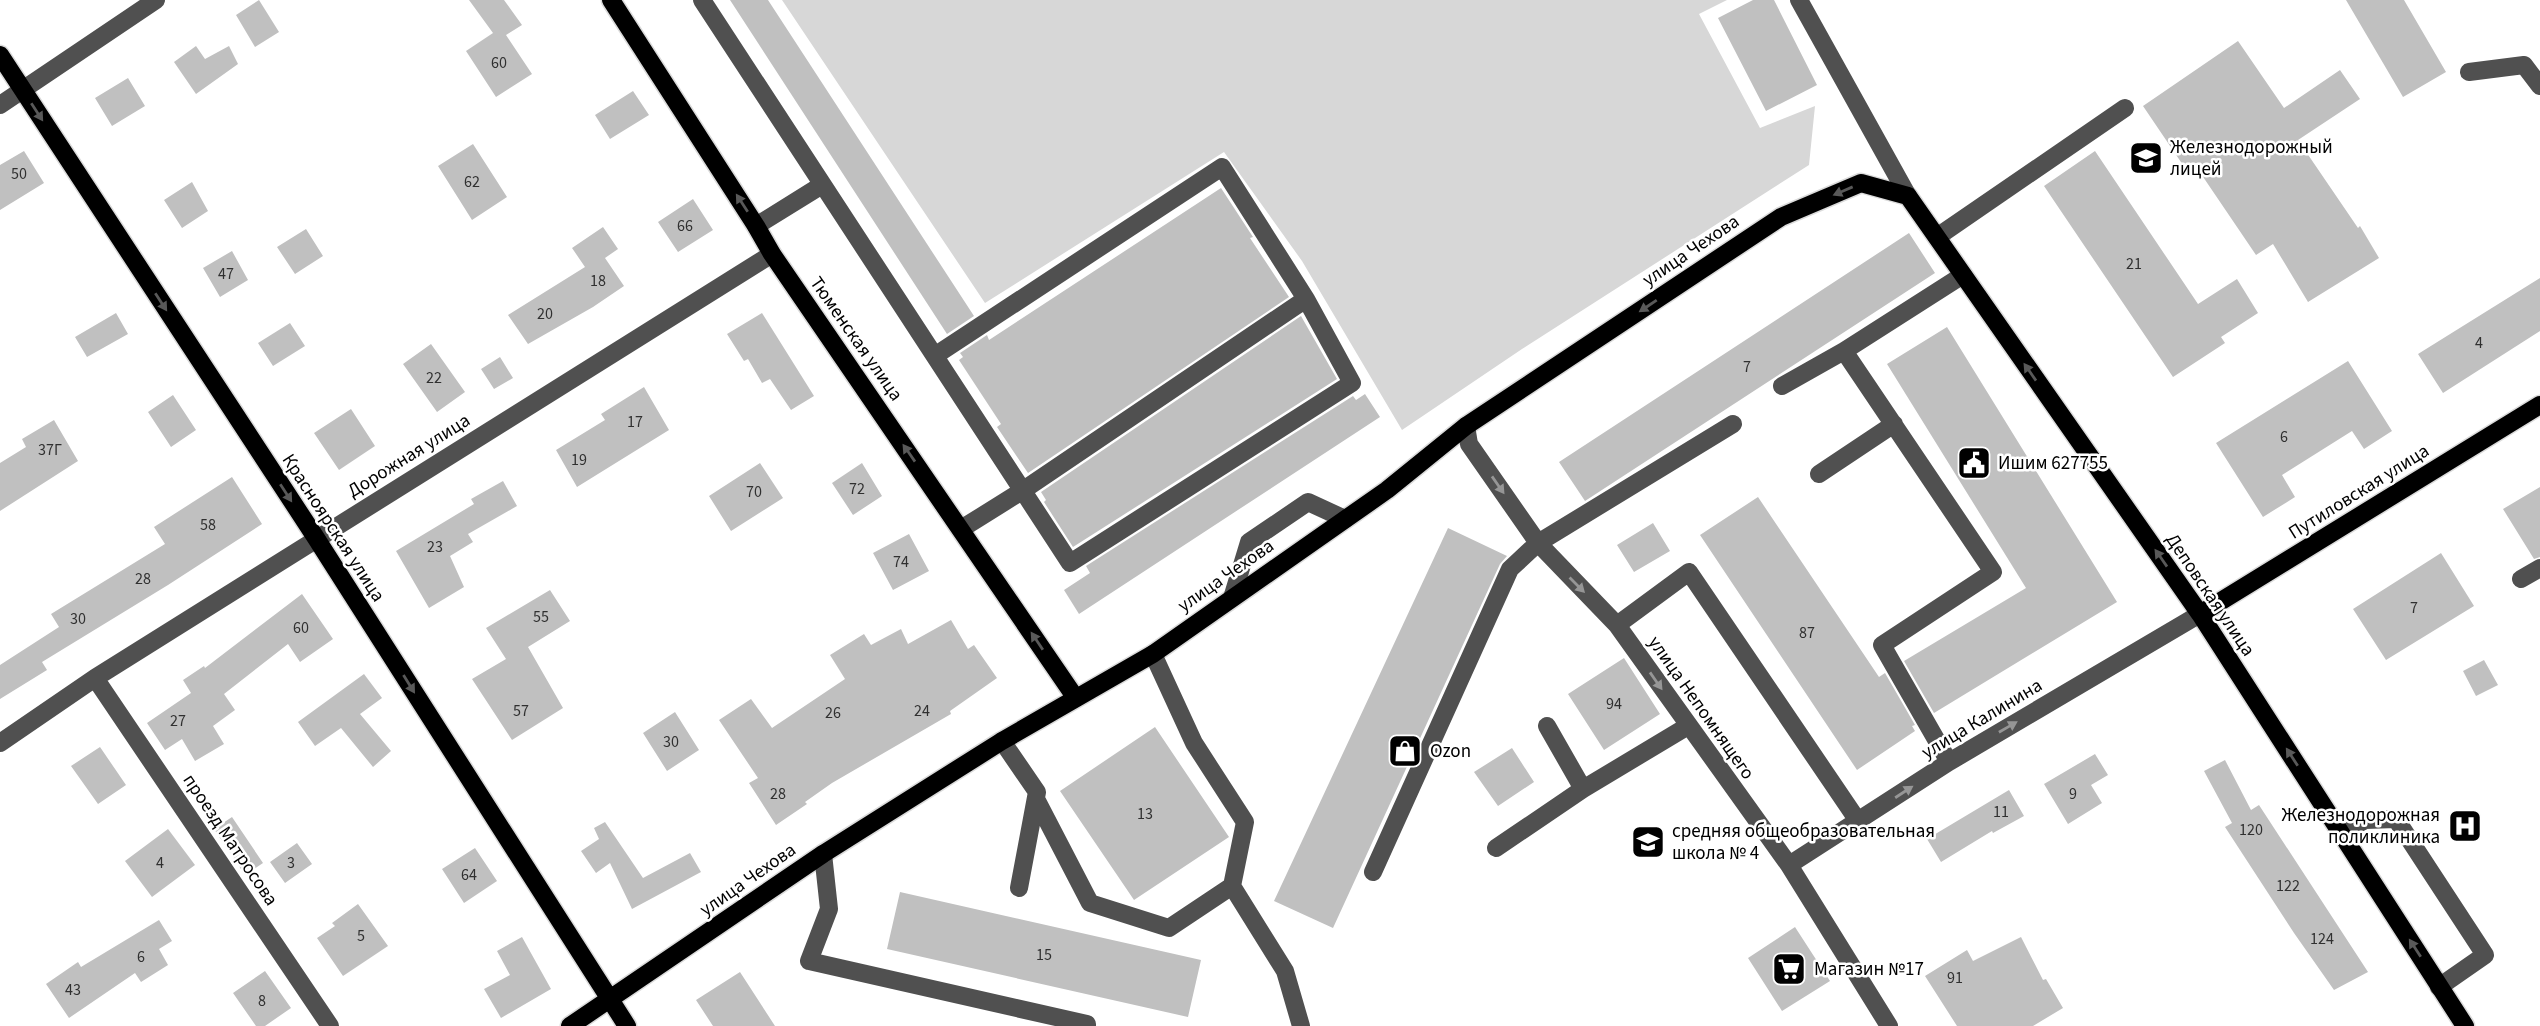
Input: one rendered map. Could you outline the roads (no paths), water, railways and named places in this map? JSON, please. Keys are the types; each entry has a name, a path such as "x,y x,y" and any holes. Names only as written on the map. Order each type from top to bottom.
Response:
{"main road":[{"name":"Тюменская улица","path":"611,0 772,254 1075,697"},
{"name":"Красноярская улица","path":"0,55 316,538 627,1026"},
{"name":"улица Чехова","path":"570,1026 823,854 1002,741 1153,654 1387,490 1466,426 1781,217 1861,183 1908,196"},
{"name":"Деповская улица","path":"1908,196 2200,614 2465,1026"},
{"name":"Путиловская улица","path":"2200,614 2540,405"}],"street":[{"path":"0,105 156,0"},
{"path":"702,0 1070,563 1352,383 1306,299 1222,167 936,355"},
{"path":"1799,0 1908,196"},
{"path":"2469,72 2524,65 2540,86"},
{"path":"1937,237 2125,108"},
{"path":"756,226 822,185"},
{"name":"Дорожная улица","path":"0,743 95,678 316,538 772,254"},
{"path":"1782,386 1844,351 1963,275"},
{"path":"961,529 1022,491 1306,299"},
{"path":"1844,351 1993,572 1882,645 1949,762"},
{"path":"1373,872 1510,569 1538,543 1733,424"},
{"path":"1819,474 1894,424"},
{"name":"улица Непомнящего","path":"1466,426 1469,444 1538,543 1617,625 1789,865 1889,1026"},
{"path":"1232,598 1249,542 1308,502 1345,519"},
{"path":"2521,579 2540,568"},
{"path":"1617,625 1689,572 1858,821"},
{"name":"улица Калинина","path":"1789,865 1949,762 2200,614"},
{"path":"1153,654 1194,743 1245,822 1233,886 1285,971 1301,1026"},
{"name":"проезд Матросова","path":"95,678 330,1026"},
{"path":"1547,726 1583,789"},
{"path":"1496,848 1583,789 1688,726"},
{"path":"1002,741 1037,792 1019,888"},
{"path":"1035,799 1090,903 1169,928 1233,886"},
{"path":"2341,833 2365,820 2396,819 2485,954 2440,987"},
{"path":"823,854 829,909 809,961 1087,1026"}],"place":[{"name":"Железнодорожный лицей","path":"2146,158"},
{"name":"Ишим 627755","path":"1974,463"},
{"name":"Ozon","path":"1405,751"},
{"name":"Железнодорожная поликлиника","path":"2465,826"},
{"name":"средняя общеобразовательная школа № 4","path":"1648,842"},
{"name":"Магазин №17","path":"1789,969"}]}
